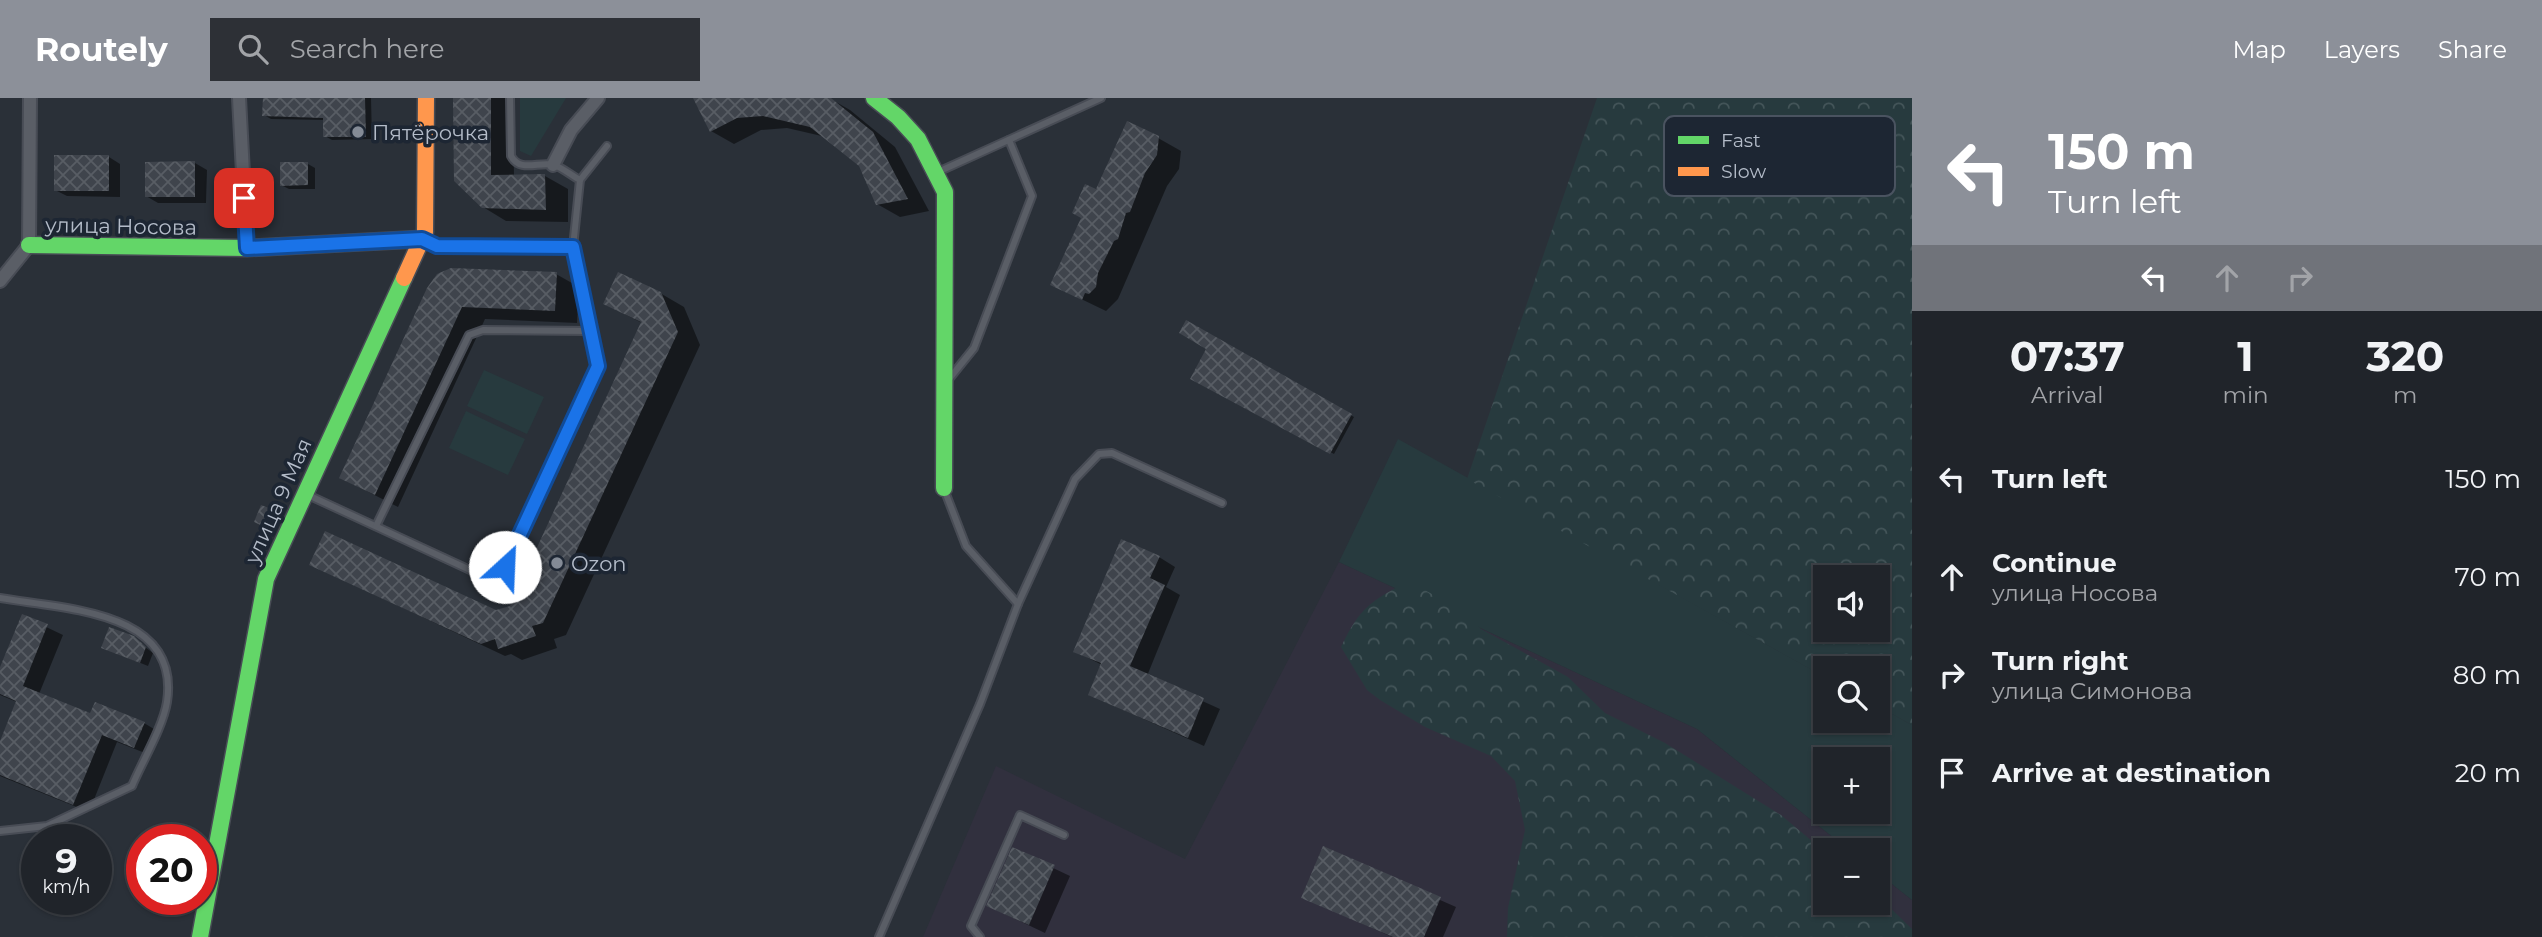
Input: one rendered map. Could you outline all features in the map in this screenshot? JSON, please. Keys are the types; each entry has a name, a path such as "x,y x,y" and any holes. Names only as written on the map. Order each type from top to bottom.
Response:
{"street":[{"path":"0,281 29,246 30,98"},
{"path":"239,98 247,248"},
{"name":"улица 9 Мая","path":"200,937 266,579 303,493 422,239 426,225 426,98"},
{"path":"553,165 571,130 597,98"},
{"path":"874,98 911,130 934,162 944,192 944,488"},
{"name":"улица Носова","path":"29,246 247,248 422,239"}],"lane":[{"path":"510,98 511,156 514,162 521,165 553,165 580,180"},
{"path":"1077,98 1083,106"},
{"path":"937,172 1101,98"},
{"path":"944,386 974,348 1032,196 1009,140"},
{"path":"303,493 483,576 490,577 501,573 598,366 573,247 580,180 607,146"},
{"path":"422,239 437,246 573,247"},
{"path":"376,526 469,335 483,330 589,331"},
{"path":"879,937 980,704 1018,604 1075,479 1099,454 1112,453 1222,503"},
{"path":"944,488 967,546 1018,604"},
{"path":"0,598 86,612 124,623 144,634 169,673 166,705 132,786 47,827 0,831"},
{"path":"980,937 971,926 1020,815 1064,835"}],"shaded area":[{"path":"1339,562 1697,729 1834,838 1813,838 1813,915 1890,915 1890,883 1912,900 1912,937 923,937 996,766 1185,859"}],"green space":[{"path":"520,98 566,98 531,156 520,151"},
{"path":"1597,98 1912,98 1912,725 1890,713 1890,656 1813,656 1813,670 1467,479"},
{"path":"484,370 544,397 527,434 467,406"},
{"path":"466,411 525,439 508,475 449,448"},
{"path":"1398,439 1813,670 1813,733 1890,733 1890,713 1912,725 1912,900 1890,883 1890,838 1834,838 1816,824 1890,824 1890,747 1813,747 1813,821 1697,729 1339,562"},
{"path":"1408,581 1456,607 1481,629 1568,677 1605,713 1665,743 1781,815 1813,842 1813,915 1890,915 1890,908 1912,929 1912,937 1507,937 1508,908 1525,830 1515,781 1491,756 1425,727 1367,690 1341,647 1354,622 1367,607"}],"building":[{"path":"263,98 365,98 366,137 323,137 323,118 262,116"},
{"path":"453,98 491,98 491,175 545,174 546,210 482,208 454,181"},
{"path":"693,98 831,98 873,132 908,199 876,205 859,166 810,127 763,116 737,118 710,132"},
{"path":"1127,121 1159,136 1157,155 1145,173 1130,212 1126,213 1118,239 1114,241 1098,273 1096,287 1089,294 1085,293 1082,300 1050,285 1081,218 1072,213 1085,184 1096,189"},
{"path":"54,155 109,155 109,191 54,191"},
{"path":"195,161 195,197 145,197 145,162"},
{"path":"280,162 308,162 308,185 280,186"},
{"path":"451,268 557,272 555,311 462,307 375,495 339,478 427,288 437,274"},
{"path":"618,272 661,292 678,332 543,623 532,626 536,636 498,649 495,639 481,644 309,565 325,531 496,610 510,606 641,322 603,304"},
{"path":"1186,320 1352,414 1330,454 1190,379 1206,349 1179,333"},
{"path":"261,505 277,511 269,529 254,522"},
{"path":"1121,539 1160,556 1150,578 1165,585 1130,666 1204,698 1188,738 1088,695 1101,663 1073,652"},
{"path":"22,614 48,624 23,686 90,713 95,702 145,722 134,748 102,735 73,805 0,775 0,741 16,701 0,694 0,667"},
{"path":"109,627 134,636 146,647 140,663 101,648"},
{"path":"1323,846 1441,897 1424,937 1393,937 1301,898"},
{"path":"1012,847 1055,865 1029,925 986,906"}],"traffic: fast":[{"path":"874,98 898,117 918,139 945,192 944,488"},
{"path":"29,245 247,248 422,239"},
{"path":"200,937 266,579 404,278"}],"traffic: slow":[{"path":"404,278 425,232 426,98"}],"place":[{"name":"Пятёрочка","path":"358,132"},
{"name":"Ozon","path":"557,563"}],"route":[{"path":"244,198 247,248 422,239 437,246 573,247 589,331 597,351 598,366 505,567"}]}
